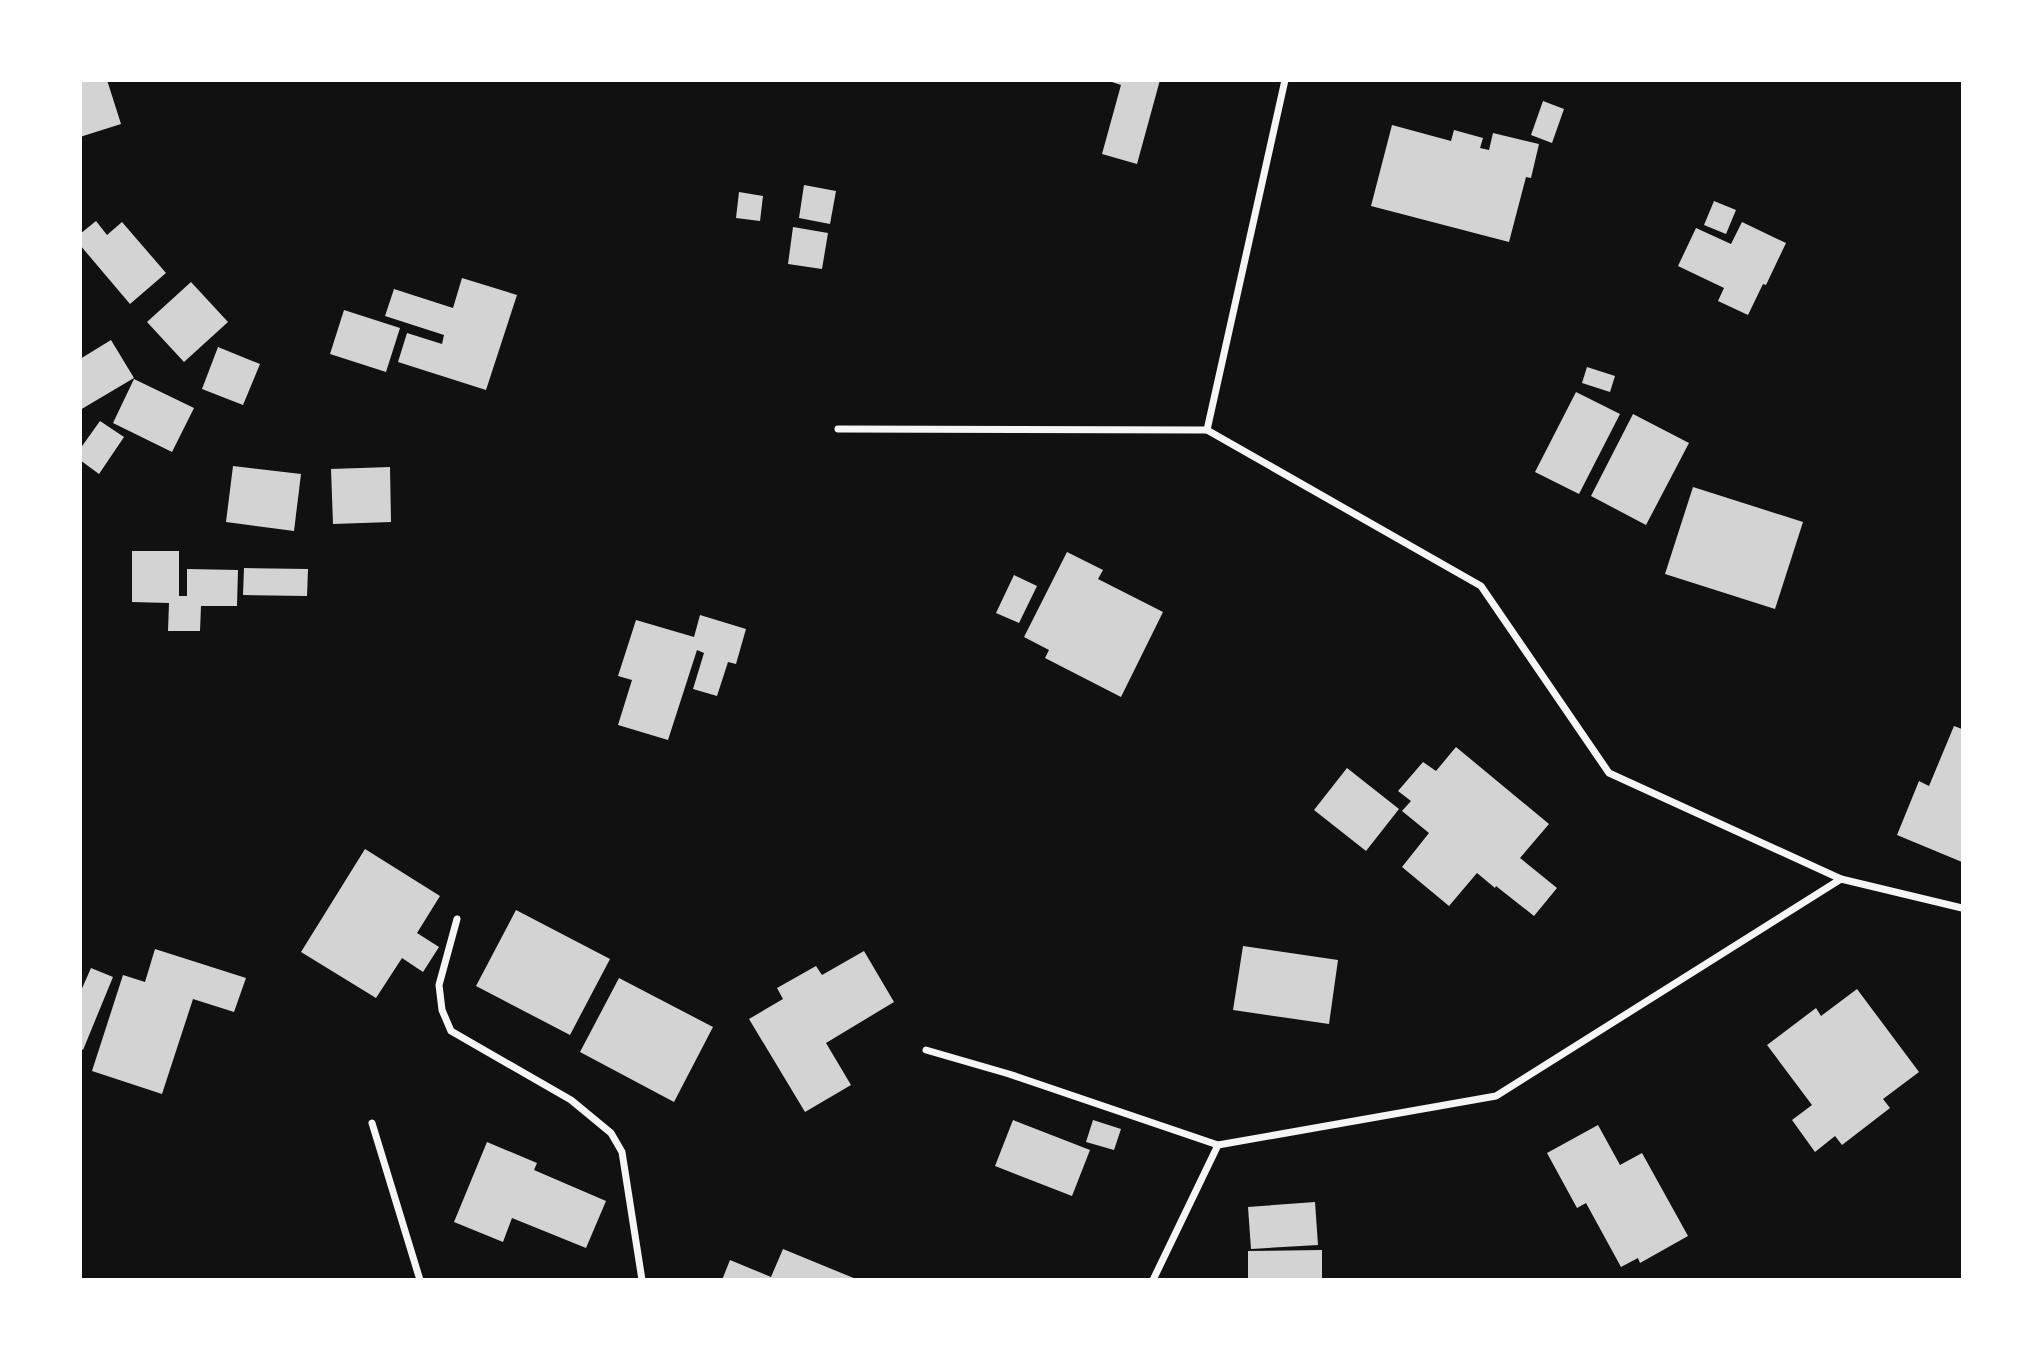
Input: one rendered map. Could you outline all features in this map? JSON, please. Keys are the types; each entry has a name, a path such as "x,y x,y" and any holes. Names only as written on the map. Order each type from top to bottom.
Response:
{"street":[{"path":"1207,430 1285,80"},
{"path":"838,429 1207,430 1481,586 1609,774 1841,879 1962,908"},
{"path":"926,1050 1009,1074 1218,1146 1496,1096 1841,879"},
{"path":"457,919 439,985 442,1010 451,1031 571,1100 611,1133 622,1152 642,1279"},
{"path":"372,1123 420,1279"},
{"path":"1153,1279 1218,1146"}],"building":[{"path":"80,80 107,80 121,124 80,137"},
{"path":"1106,80 1160,80 1137,164 1102,154 1121,85"},
{"path":"1543,101 1564,109 1552,143 1531,135"},
{"path":"1392,125 1451,141 1454,130 1483,138 1480,148 1489,150 1493,133 1539,144 1531,178 1526,177 1509,242 1371,206"},
{"path":"804,185 836,191 830,224 799,218"},
{"path":"739,192 763,196 760,221 736,218"},
{"path":"1714,201 1736,210 1726,234 1704,225"},
{"path":"96,221 107,235 122,222 166,273 130,304 80,245 80,234"},
{"path":"1742,222 1786,243 1748,315 1718,301 1724,288 1678,266 1696,228 1731,244"},
{"path":"793,227 828,233 822,269 788,264"},
{"path":"462,278 517,295 486,390 398,362 407,333 442,344 444,335 385,316 394,289 453,308"},
{"path":"191,282 228,322 184,362 147,322"},
{"path":"344,310 400,328 386,372 330,354"},
{"path":"111,340 134,378 80,410 80,359"},
{"path":"218,347 260,364 243,405 202,389"},
{"path":"1587,367 1615,376 1610,392 1582,383"},
{"path":"134,379 194,408 172,452 113,423"},
{"path":"1576,392 1620,414 1579,494 1535,472"},
{"path":"1633,414 1689,443 1646,525 1591,496"},
{"path":"100,421 124,437 99,474 80,460 80,449"},
{"path":"233,466 301,474 294,531 226,522"},
{"path":"390,467 391,522 333,524 331,469"},
{"path":"1693,487 1803,522 1775,609 1665,574"},
{"path":"132,551 179,551 179,596 187,596 187,569 238,570 237,606 201,606 200,631 168,631 169,603 132,602"},
{"path":"1067,552 1103,570 1098,579 1163,612 1121,697 1045,658 1049,650 1024,637"},
{"path":"244,568 308,569 307,596 243,595"},
{"path":"1014,575 1037,586 1019,623 996,613"},
{"path":"700,615 746,629 736,664 728,662 717,696 693,689 704,653 697,650 668,740 618,725 632,680 618,676 636,620 694,637"},
{"path":"1954,726 1962,729 1962,862 1897,835 1919,781 1929,786"},
{"path":"1456,747 1549,824 1520,858 1557,888 1534,916 1477,873 1449,906 1402,867 1429,833 1402,811 1411,801 1398,791 1423,762 1436,771"},
{"path":"1347,768 1399,809 1366,851 1314,810"},
{"path":"365,849 440,896 417,933 439,947 423,972 402,958 376,998 301,952"},
{"path":"516,910 610,959 570,1035 476,986"},
{"path":"1243,946 1338,960 1329,1024 1233,1010"},
{"path":"155,949 246,978 234,1012 193,999 162,1094 92,1071 123,975 145,982"},
{"path":"864,951 894,1002 826,1043 851,1085 805,1112 749,1019 783,999 777,988 816,966 822,975"},
{"path":"91,968 113,977 83,1050 80,1048 80,993"},
{"path":"619,978 713,1027 674,1102 580,1052"},
{"path":"1857,989 1919,1072 1883,1099 1890,1108 1842,1145 1835,1136 1815,1152 1792,1120 1812,1105 1767,1045 1816,1008 1821,1016"},
{"path":"1013,1120 1090,1150 1072,1196 995,1166"},
{"path":"1093,1120 1121,1129 1114,1150 1086,1142"},
{"path":"1598,1125 1620,1165 1642,1153 1688,1236 1640,1263 1638,1258 1621,1267 1586,1203 1577,1208 1547,1153"},
{"path":"487,1142 537,1163 534,1170 606,1201 586,1248 512,1218 503,1242 454,1222"},
{"path":"1315,1202 1318,1245 1251,1249 1248,1207"},
{"path":"783,1249 856,1280 722,1280 730,1260 771,1277"},
{"path":"1322,1250 1322,1280 1248,1280 1248,1251"}]}
